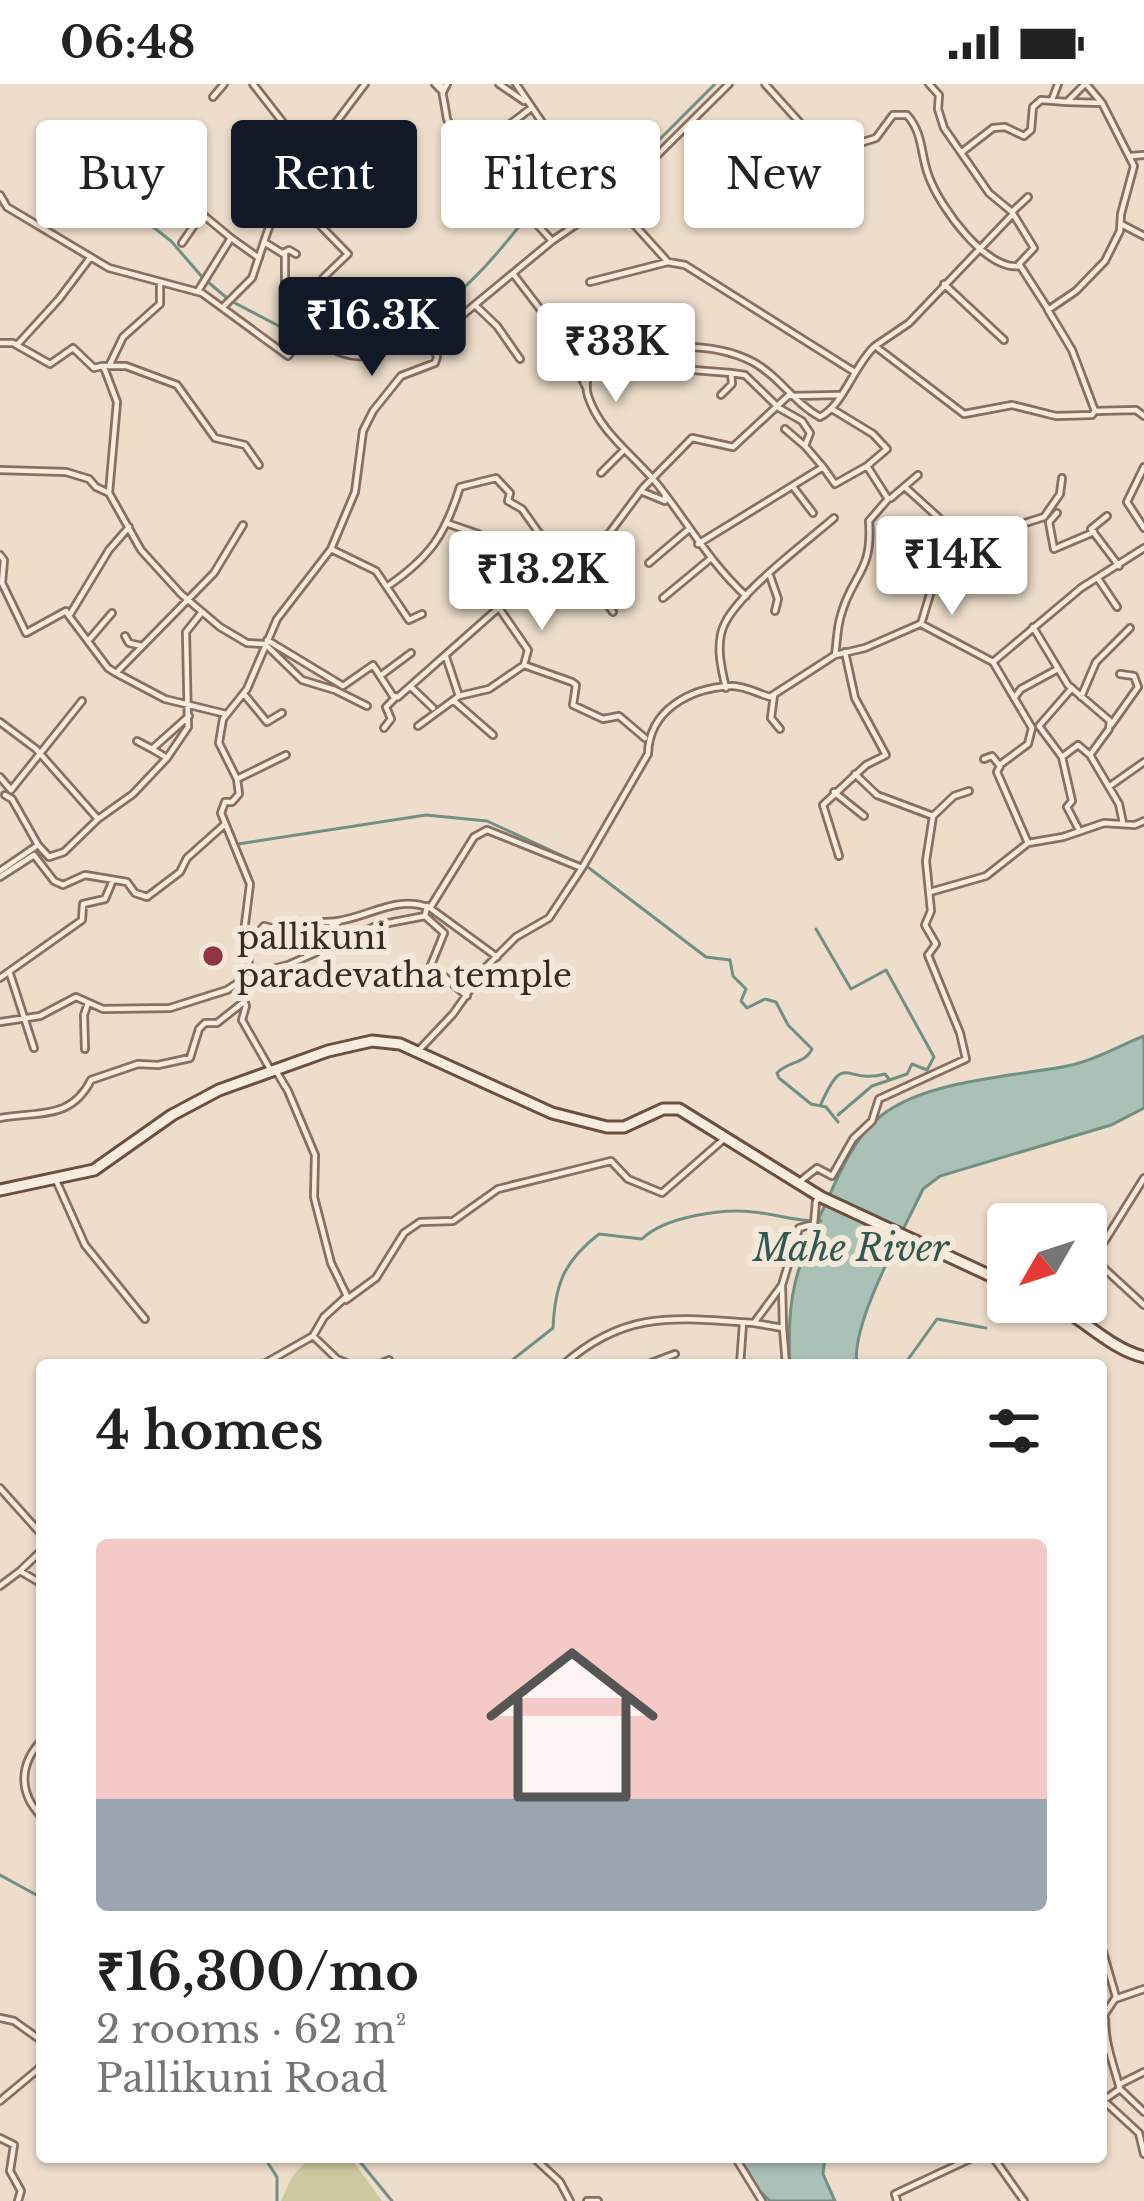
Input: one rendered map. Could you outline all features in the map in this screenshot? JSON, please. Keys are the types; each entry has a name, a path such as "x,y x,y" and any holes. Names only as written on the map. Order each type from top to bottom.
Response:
{"main road":[{"path":"0,1190 100,1167 180,1110 219,1090 352,1044 386,1042 418,1051 552,1113 616,1128 673,1108 689,1114 820,1197 987,1274"},
{"path":"1084,1323 1122,1351 1144,1357"}],"street":[{"path":"213,98 224,84"},
{"path":"253,84 281,120"},
{"path":"337,120 364,84"},
{"path":"499,84 528,105"},
{"path":"516,84 540,120"},
{"path":"660,152 729,84"},
{"path":"765,84 820,145 834,151 876,137 893,116 907,115 916,125 931,184 987,257 1006,268 1015,265 1034,248 944,128 939,95 929,84"},
{"path":"1052,100 1058,84"},
{"path":"1048,310 1101,266 1120,231 1134,166 1102,103 1086,84 1067,102"},
{"path":"441,86 447,120"},
{"path":"962,152 993,128 1005,127 1024,136 1031,130 1033,106 1041,100 1102,103"},
{"path":"512,120 528,105"},
{"path":"1131,156 1144,155"},
{"path":"0,195 7,207 118,272 198,291 288,356 308,337 336,351 363,356 415,330"},
{"path":"805,446 853,371 875,346 910,323 1028,197"},
{"path":"182,243 202,214 259,258"},
{"path":"1119,223 1144,236"},
{"path":"224,307 252,278 270,228"},
{"path":"283,253 285,292 296,312 302,312 324,277 348,254 323,228"},
{"path":"540,228 552,242"},
{"path":"431,341 572,228"},
{"path":"639,228 668,262"},
{"path":"198,291 231,238"},
{"path":"264,242 283,253"},
{"path":"283,253 296,254"},
{"path":"16,345 92,258"},
{"path":"590,282 668,262 685,265 853,371"},
{"path":"1015,265 1072,350 1094,412"},
{"path":"514,275 553,320 593,409 623,451 652,478 698,544 746,596"},
{"path":"109,493 117,402 106,365 123,338 160,304 160,283"},
{"path":"944,284 1004,340"},
{"path":"250,975 245,925 250,884 221,813 225,802 239,794 219,742 226,714 244,694 277,619 331,549 359,478 363,431 369,417 401,376 435,364 431,341 415,330 410,309 394,291"},
{"path":"476,306 520,359"},
{"path":"553,320 570,314 577,321 594,358 586,386"},
{"path":"0,343 16,345 50,364 73,348 94,368 138,370 177,385 215,438 245,445 259,465"},
{"path":"875,346 964,414 1012,405 1056,416 1136,410 1144,416"},
{"path":"577,365 649,349 716,350 754,362 789,396 824,417"},
{"path":"681,369 745,375 779,408 802,421 810,433"},
{"path":"722,395 732,384 731,374"},
{"path":"384,728 392,719 386,707 395,698 530,580 608,536 652,478 692,438 733,447 789,396 839,394"},
{"path":"784,429 805,446 835,484 887,449 873,434 832,409"},
{"path":"601,473 623,451"},
{"path":"867,466 888,499"},
{"path":"698,544 823,467"},
{"path":"1144,467 1127,502 1144,528"},
{"path":"0,470 78,475 109,493 141,550 202,612 232,635 247,643 266,642 343,686 374,665 395,698"},
{"path":"835,655 842,611 871,549 869,521 918,475"},
{"path":"388,586 422,561 449,524 460,487 496,478 510,493 508,501 522,509 561,564"},
{"path":"418,1051 497,957 516,938 545,922 584,866 671,704 733,685 770,697 835,655 865,648 920,620 931,591 964,571 988,564 1004,543 1006,529 1044,517 1060,494 1062,478"},
{"path":"794,488 813,513"},
{"path":"906,488 939,518"},
{"path":"641,491 665,501 665,495"},
{"path":"1057,513 1049,522 1054,549 1094,532"},
{"path":"1107,516 1091,529 1119,566"},
{"path":"726,688 720,666 723,629 746,596 834,518"},
{"path":"449,524 478,534 477,550 530,580"},
{"path":"116,673 214,573 243,525"},
{"path":"69,616 109,550 129,527"},
{"path":"649,563 689,529"},
{"path":"992,662 1081,588 1144,548"},
{"path":"331,549 376,571 409,620 422,614"},
{"path":"0,555 4,560 2,583 26,633 66,611 116,673 143,690 226,714"},
{"path":"574,556 613,612"},
{"path":"663,598 710,559"},
{"path":"770,576 778,599 775,611"},
{"path":"1099,580 1117,607"},
{"path":"418,726 457,699 516,675 524,665 529,650 500,608"},
{"path":"0,777 5,795 38,845 50,857 64,852 133,794 188,727 186,632 202,612"},
{"path":"88,641 112,613"},
{"path":"910,616 992,662 1032,732 1025,747 997,772 1028,843"},
{"path":"1032,627 1056,670 1111,725"},
{"path":"1082,697 1096,662 1130,628"},
{"path":"125,636 129,643 142,646"},
{"path":"266,642 302,680 367,706"},
{"path":"839,856 823,805 855,774 886,755 855,698 845,652"},
{"path":"380,676 411,653"},
{"path":"446,657 457,699 494,735"},
{"path":"524,665 572,682 576,685 573,705 604,720 619,716 648,740"},
{"path":"1013,698 1056,670"},
{"path":"1090,755 1141,689 1134,676 1120,674"},
{"path":"410,687 433,708"},
{"path":"1072,688 1039,726 1062,757 1072,791 1066,807 1079,830"},
{"path":"244,694 267,722 282,712"},
{"path":"774,694 771,718 780,729"},
{"path":"5,795 82,701"},
{"path":"152,749 189,716"},
{"path":"0,722 41,756 98,819"},
{"path":"137,741 166,758"},
{"path":"1062,757 1078,745 1090,755 1110,786 1124,823"},
{"path":"237,779 286,755"},
{"path":"984,759 992,756 1000,766"},
{"path":"1110,786 1144,762"},
{"path":"855,774 877,795 933,816"},
{"path":"798,1184 818,1168 832,1176 854,1139 872,1121 879,1099 966,1059 928,957 937,944 925,925 931,916 926,861 933,816 954,796 969,791"},
{"path":"834,792 864,816"},
{"path":"930,892 986,876 1028,843 1144,821"},
{"path":"0,874 34,855 63,885 86,875 127,882 135,893 147,897 180,872 187,858 224,825"},
{"path":"425,916 474,837 487,830 584,866"},
{"path":"0,874 38,845"},
{"path":"0,979 57,935 69,933 82,920 83,904 105,899 113,880"},
{"path":"320,933 380,907 409,902 429,907 497,957"},
{"path":"0,1022 46,1014 72,998 103,1009 170,1008 378,925 425,916"},
{"path":"425,916 444,933 431,965 466,996"},
{"path":"248,946 264,926 281,930 301,923 340,921"},
{"path":"10,974 34,1048"},
{"path":"238,984 245,1001 242,1020 313,1149 314,1197 346,1300"},
{"path":"0,1118 70,1107 82,1098 91,1080 138,1064 190,1058 200,1029 206,1023 217,1023 245,1001"},
{"path":"85,1049 88,1004"},
{"path":"10,1028 25,1019"},
{"path":"273,1359 313,1336 324,1317 376,1278 404,1233 420,1222 453,1221 498,1189 611,1161 628,1179 662,1193 725,1138"},
{"path":"55,1178 85,1245 145,1318"},
{"path":"1107,1240 1144,1178"},
{"path":"786,1359 782,1285 800,1228 816,1220 820,1197"},
{"path":"1107,1271 1144,1305"},
{"path":"754,1323 782,1285"},
{"path":"570,1359 590,1342 622,1328 684,1316 783,1328"},
{"path":"740,1359 743,1323"},
{"path":"313,1336 337,1359"},
{"path":"662,1359 675,1354"},
{"path":"0,1488 36,1528"},
{"path":"0,1586 36,1556"},
{"path":"20,1571 36,1580"},
{"path":"36,1749 25,1766 24,1788 36,1807"},
{"path":"1107,1967 1115,1999"},
{"path":"1107,2013 1115,1999 1144,1989"},
{"path":"0,2018 14,2021 36,2038"},
{"path":"1107,2054 1120,2086 1144,2112"},
{"path":"0,2101 36,2071"},
{"path":"1107,2097 1144,2072"},
{"path":"1107,2105 1139,2133 1144,2154"},
{"path":"0,2138 14,2145 10,2171 19,2199 7,2201"},
{"path":"539,2163 560,2182 570,2201"},
{"path":"739,2163 762,2201"},
{"path":"897,2201 896,2194 961,2163"},
{"path":"997,2163 1024,2201"},
{"path":"587,2201 598,2201"}],"shaded area":[{"path":"305,2163 354,2163 382,2201 281,2201"}],"water":[{"name":"Mahe River","path":"1144,1036 1144,1108 1111,1125 940,1176 923,1189 880,1277 862,1326 857,1359 790,1359 792,1301 800,1266 846,1161 875,1121 893,1107 940,1088 1096,1057"},
{"path":"741,2163 824,2163 823,2174 835,2201 770,2201 746,2178"}],"waterway":[{"path":"417,322 462,289 502,248 525,219 522,194 545,169 597,189 647,152 715,84"},
{"path":"154,228 203,278"},
{"path":"208,282 227,298"},
{"path":"233,302 279,326 314,333 351,352 376,349"},
{"path":"394,337 399,329 411,325"},
{"path":"238,844 426,815 487,821 589,868 706,957 730,960 733,976 746,989 741,1001 747,1008 765,999 776,1002 788,1025 812,1049 777,1073 779,1078 811,1104 826,1107 838,1122"},
{"path":"816,929 851,989 886,970 934,1057 927,1070 912,1064 907,1074 872,1086 838,1115"},
{"path":"821,1104 841,1074 885,1074 890,1080"},
{"path":"514,1359 553,1328 564,1275 577,1254 599,1234 642,1239 664,1225 726,1211 821,1221"},
{"path":"908,1359 937,1319 986,1328"},
{"path":"0,1875 36,1895"},
{"path":"268,2163 277,2177 277,2201"},
{"path":"361,2163 392,2201"}],"place":[{"name":"pallikuni paradevatha temple","path":"213,956"}]}
